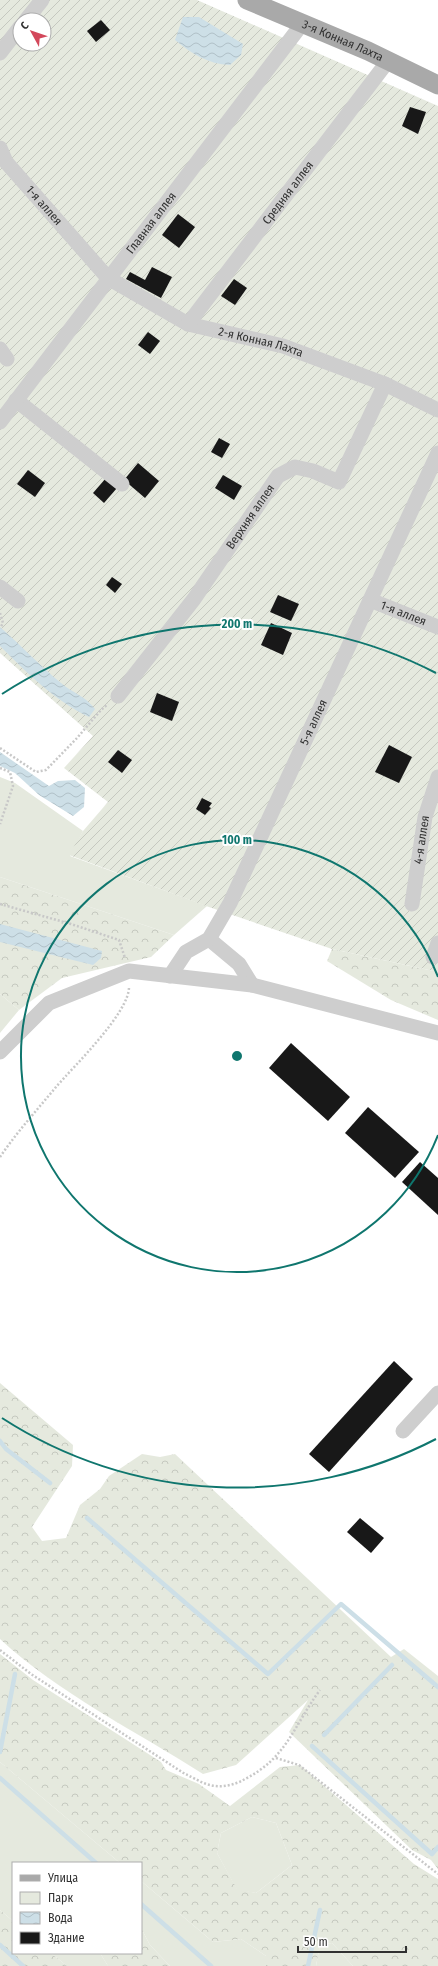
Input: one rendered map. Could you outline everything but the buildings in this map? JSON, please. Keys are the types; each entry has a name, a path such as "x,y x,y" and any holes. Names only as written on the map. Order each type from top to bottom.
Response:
{"main road":[{"name":"3-я Конная Лахта","path":"247,0 388,61 438,85"}],"street":[{"path":"32,12 42,0"},
{"name":"Главная аллея","path":"0,422 302,24"},
{"path":"0,53 12,37"},
{"name":"Средняя аллея","path":"188,324 388,61"},
{"name":"1-я аллея","path":"0,148 3,165 92,260"},
{"name":"2-я Конная Лахта","path":"92,260 108,278 188,324 283,346 385,384 438,410"},
{"name":"Верхняя аллея","path":"118,696 194,599 278,476 295,467 313,471 339,482 385,384"},
{"path":"16,400 122,484"},
{"name":"5-я аллея","path":"209,939 230,903 438,453"},
{"path":"0,587 18,601"},
{"name":"1-я аллея","path":"370,600 438,627"},
{"name":"4-я аллея","path":"412,904 425,817 438,776"},
{"path":"170,976 186,952 209,939 239,964 252,985"},
{"path":"0,1052 49,1003 129,971 252,985 438,1033"},
{"path":"403,1432 438,1393"}],"path":[{"path":"0,613 3,622 0,628"},
{"path":"0,748 36,772 46,770 77,738 101,710 118,696"},
{"path":"0,768 10,772 13,786 0,824"},
{"path":"0,904 72,924 119,940 129,971 129,995 119,1012 99,1038 25,1123 0,1157"},
{"path":"0,1650 31,1674 185,1774 210,1785 234,1785 265,1768 286,1746 308,1707 320,1690"},
{"path":"276,1758 299,1764 438,1874"}],"green space":[{"path":"0,0 197,0 438,106 438,972 332,949 206,906 69,855 83,831 108,802 64,768 93,736 0,653"},
{"path":"0,777 15,783 83,831 70,856 207,906 174,935 0,877"},
{"path":"0,877 174,935 151,957 62,978 19,1010 0,994"},
{"path":"332,949 438,972 438,1020 391,1000 327,961"},
{"path":"0,994 19,1010 0,1033"},
{"path":"0,1383 73,1445 72,1466 32,1527 42,1541 66,1538 80,1505 100,1489 109,1476 142,1454 160,1457 175,1454 391,1657 404,1649 438,1676 438,1869 431,1860 412,1850 289,1732 308,1700 236,1765 203,1774 72,1694 23,1659 0,1639"},
{"path":"0,1654 33,1680 161,1762 166,1770 199,1784 230,1806 280,1767 300,1765 414,1864 438,1879 438,1966 353,1966 332,1943 320,1945 316,1966 266,1966 266,1956 241,1939 213,1942 142,1882 142,1862 119,1862 0,1762","holes":["252,1817 276,1823 292,1865 256,1893 237,1889 217,1853 221,1833"]},
{"path":"0,1762 119,1862 12,1862 12,1920 0,1910"},
{"path":"252,1817 276,1823 292,1865 256,1893 237,1890 217,1853 221,1833"},
{"path":"142,1882 213,1942 241,1939 266,1956 266,1966 170,1966 150,1945 142,1930"},
{"path":"0,1910 12,1920 12,1954 52,1954 67,1966 0,1966"},
{"path":"142,1930 150,1945 170,1966 108,1966 101,1954 142,1954"},
{"path":"332,1943 353,1966 316,1966 320,1945"},
{"path":"52,1954 101,1954 108,1966 67,1966"}],"water":[{"path":"183,17 199,17 243,44 241,55 230,65 215,63 188,50 175,40"},
{"path":"0,627 66,687 91,704 95,709 89,717 64,703 31,676 0,646"},
{"path":"0,752 49,786 58,781 75,780 85,788 84,807 73,816 39,795 15,773 0,766"},
{"path":"0,924 102,951 101,958 93,965 0,942"}],"waterway":[{"path":"0,1441 6,1449 50,1483"},
{"path":"87,1518 268,1674 341,1604 438,1687"},
{"path":"324,1735 392,1665"},
{"path":"0,1752 15,1674"},
{"path":"312,1746 432,1854 438,1847"},
{"path":"0,1778 95,1862"},
{"path":"142,1905 211,1966"},
{"path":"308,1966 320,1910"},
{"path":"0,1945 23,1966"}]}
